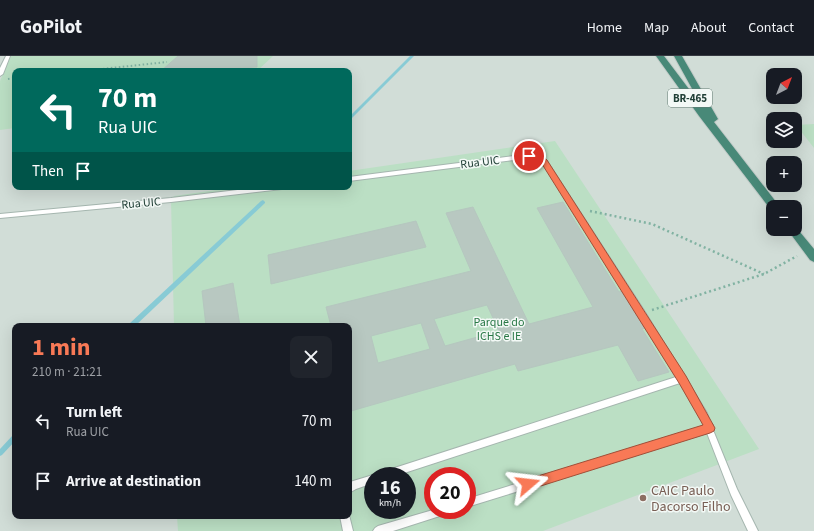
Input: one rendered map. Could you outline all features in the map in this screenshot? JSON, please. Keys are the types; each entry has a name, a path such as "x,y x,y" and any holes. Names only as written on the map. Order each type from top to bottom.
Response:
{"highway":[{"name":"BR-465","path":"660,56 677,82 723,138 770,200"},
{"name":"BR-465","path":"678,56 704,100 723,138"},
{"path":"797,236 811,254"}],"lane":[{"path":"0,74 8,56"},
{"name":"Rua UIC","path":"352,179 529,156 539,158 545,162 642,314 710,428 734,492 753,531"},
{"name":"Rua UIC","path":"0,216 171,200 256,190"},
{"path":"410,467 682,379"},
{"path":"476,500 710,428"},
{"path":"352,486 364,482"},
{"path":"378,531 424,517"},
{"path":"345,519 348,531"}],"path":[{"path":"111,68 167,62"},
{"path":"573,207 652,224 764,274"},
{"path":"642,314 764,274 811,254"}],"shaded area":[{"path":"0,56 814,56 814,531 0,531"}],"green space":[{"path":"11,56 273,56 260,68 12,68 12,128 0,130 0,81"},
{"path":"814,124 814,148 802,133 802,125"},
{"name":"Parque do ICHS e IE","path":"555,141 759,449 543,531 178,531 177,519 352,519 352,323 174,323 171,200 174,196 216,190 352,190 352,171"}],"building":[{"path":"178,56 257,56 257,67 164,68"},
{"path":"563,202 619,292 622,291 645,328 642,329 669,372 638,381 618,345 518,371 515,364 352,411 352,323 330,323 326,307 471,271 446,213 473,207 529,324 593,307 537,208","holes":["487,305 499,331 445,346 434,319","421,323 430,349 378,363 371,336"]},
{"path":"416,221 426,247 271,284 268,255"},
{"path":"233,283 240,323 206,323 202,291"}],"waterway":[{"path":"352,116 412,56"},
{"path":"134,323 263,202"},
{"path":"0,453 12,440"}],"place":[{"name":"CAIC Paulo Dacorso Filho","path":"643,498"}],"route":[{"path":"528,484 710,428 701,410 642,314 545,162 539,158 529,156"}]}
